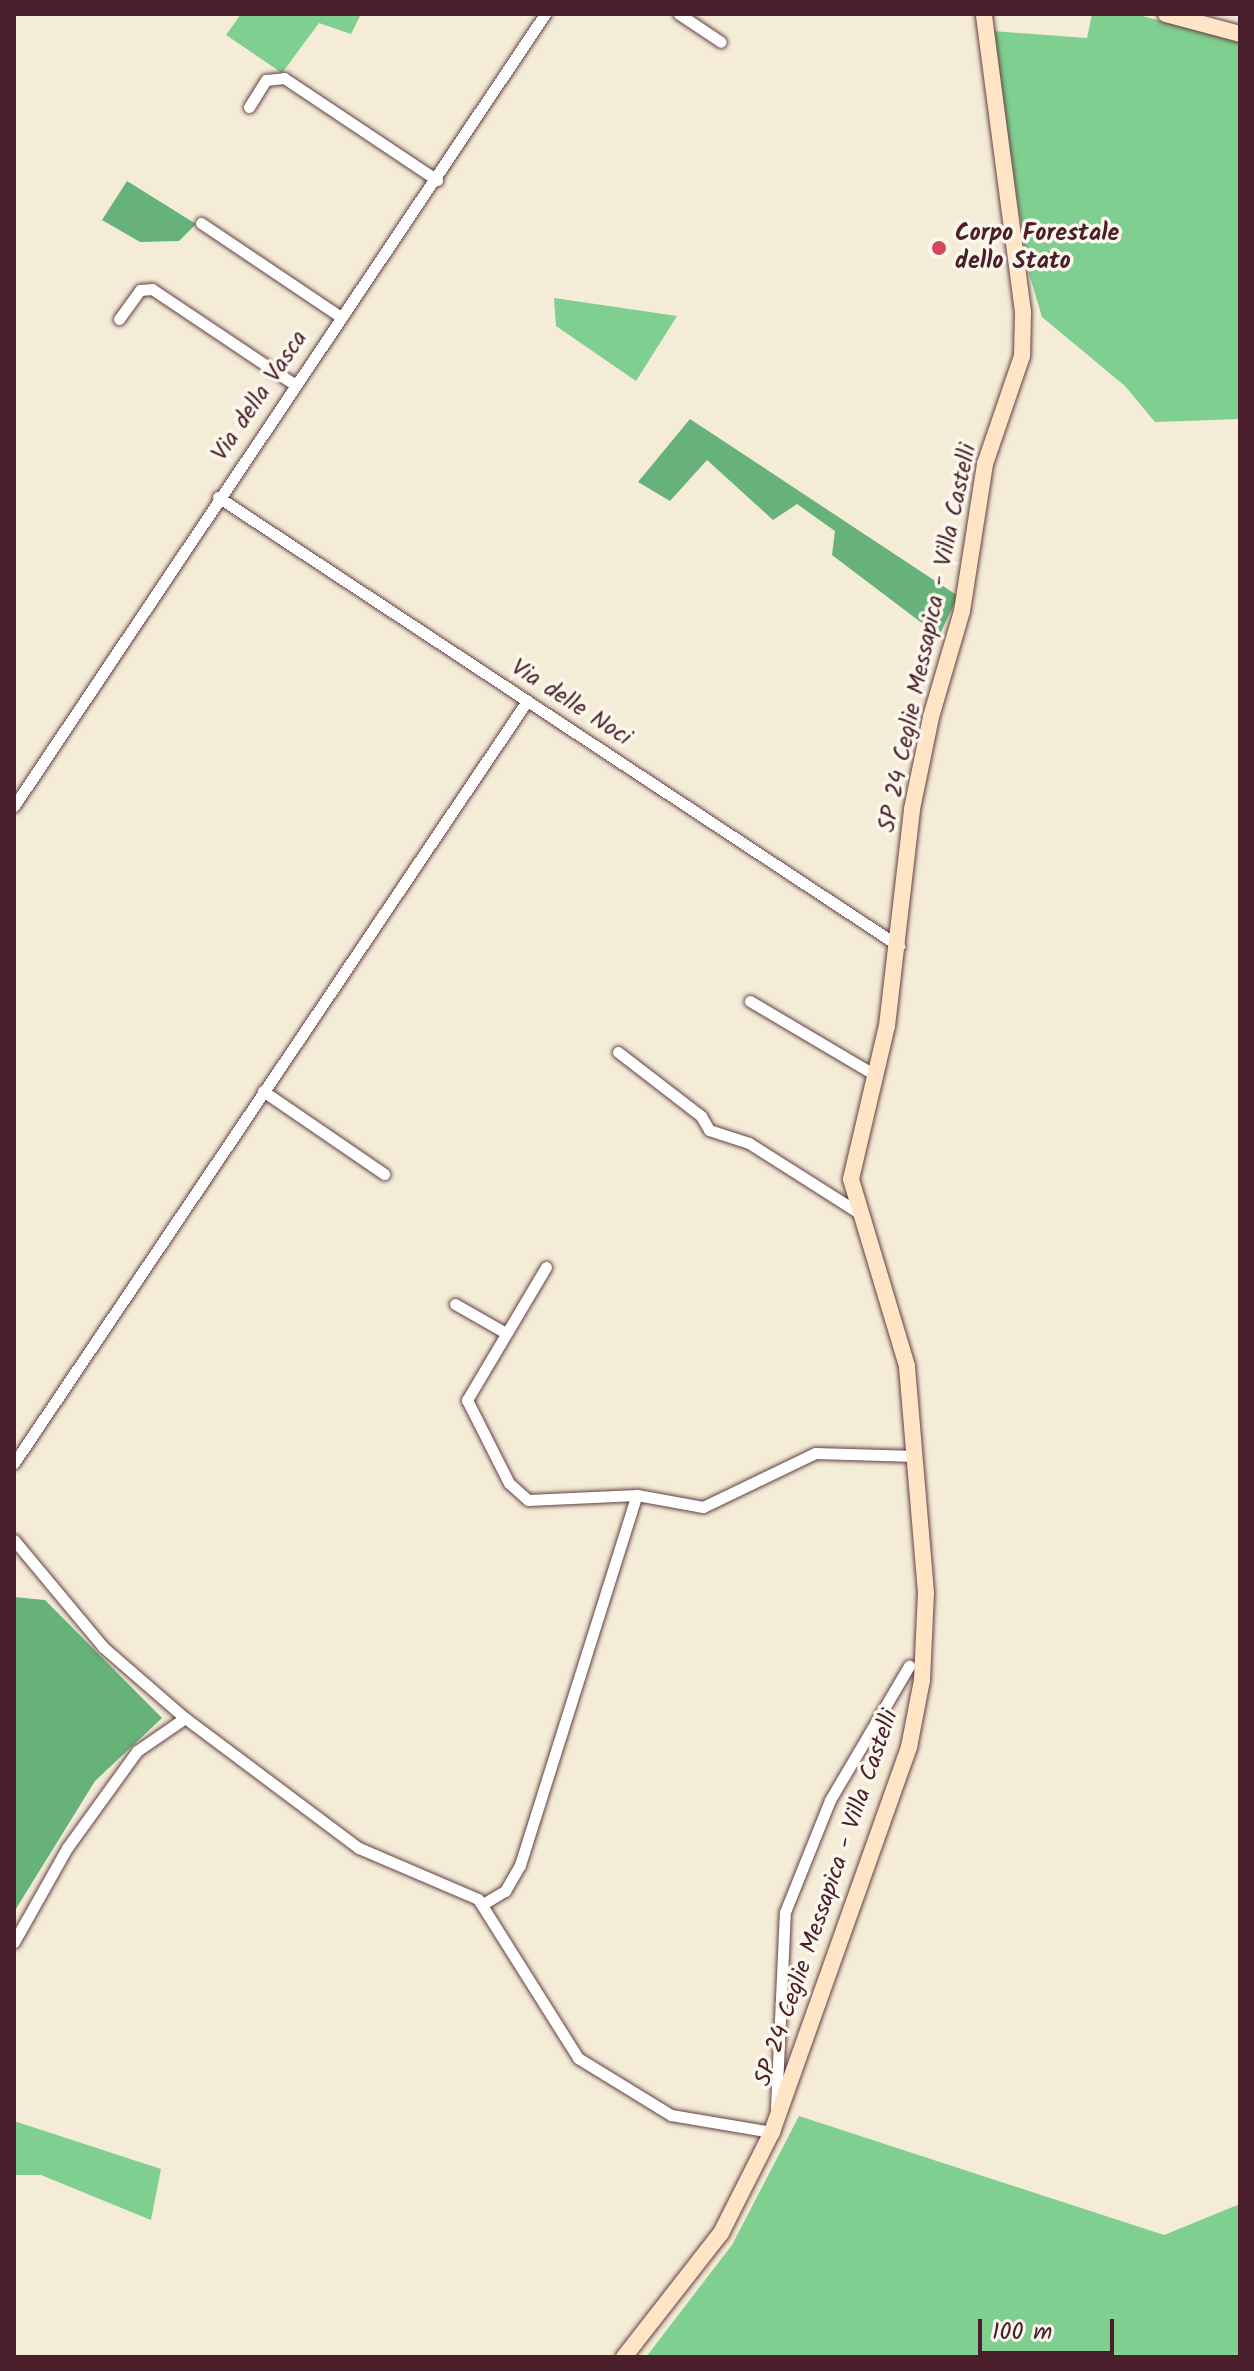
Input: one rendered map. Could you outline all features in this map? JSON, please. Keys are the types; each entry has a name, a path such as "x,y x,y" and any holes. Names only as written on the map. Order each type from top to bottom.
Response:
{"main road":[{"name":"SP 24 Ceglie Messapica - Villa Castelli","path":"624,2357 721,2233 774,2126 909,1747 922,1680 926,1593 916,1456 901,1340 856,1211 854,1156 875,1075 899,947 912,809 962,611 985,464 1017,378 1024,334 984,14"},
{"path":"1166,14 1240,34"},
{"path":"1212,24 1240,20"}],"street":[{"name":"Via della Vasca","path":"14,806 294,384 437,180 545,14"},
{"path":"679,14 721,42"},
{"path":"249,107 266,80 284,78 437,180"},
{"path":"201,223 341,317"},
{"path":"119,319 140,290 152,289 294,384"},
{"name":"Via delle Noci","path":"218,497 899,947"},
{"path":"14,1463 527,701"},
{"path":"750,1001 875,1075"},
{"path":"618,1052 696,1111 709,1130 749,1143 856,1211"},
{"path":"263,1091 384,1174"},
{"path":"546,1267 504,1332 467,1409 516,1492 553,1503 637,1495 703,1507 815,1453 916,1456"},
{"path":"455,1304 504,1332"},
{"path":"483,1904 505,1891 520,1865 637,1495"},
{"path":"14,1540 103,1647 185,1718 359,1848 483,1904 578,2058 671,2115 774,2126 785,1912 830,1800 909,1666"},
{"path":"904,1679 922,1680"},
{"path":"14,1942 67,1848 137,1751 185,1718"}],"green space":[{"path":"241,14 361,14 351,34 319,23 282,73 226,35"},
{"path":"1092,14 1135,14 1240,42 1240,419 1155,422 1125,386 1042,317 1028,270 992,31 1087,38"},
{"path":"127,181 196,224 179,241 140,242 102,220"},
{"path":"554,298 677,316 636,381 556,326"},
{"path":"690,419 958,596 939,636 832,555 835,531 797,504 773,520 707,460 670,501 638,482"},
{"path":"14,1597 45,1600 162,1718 95,1781 14,1912"},
{"path":"799,2116 1164,2235 1240,2204 1240,2357 646,2357 732,2245"},
{"path":"14,2121 161,2169 151,2220 41,2175 14,2175"}],"place":[{"name":"Corpo Forestale dello Stato","path":"939,248"}]}
